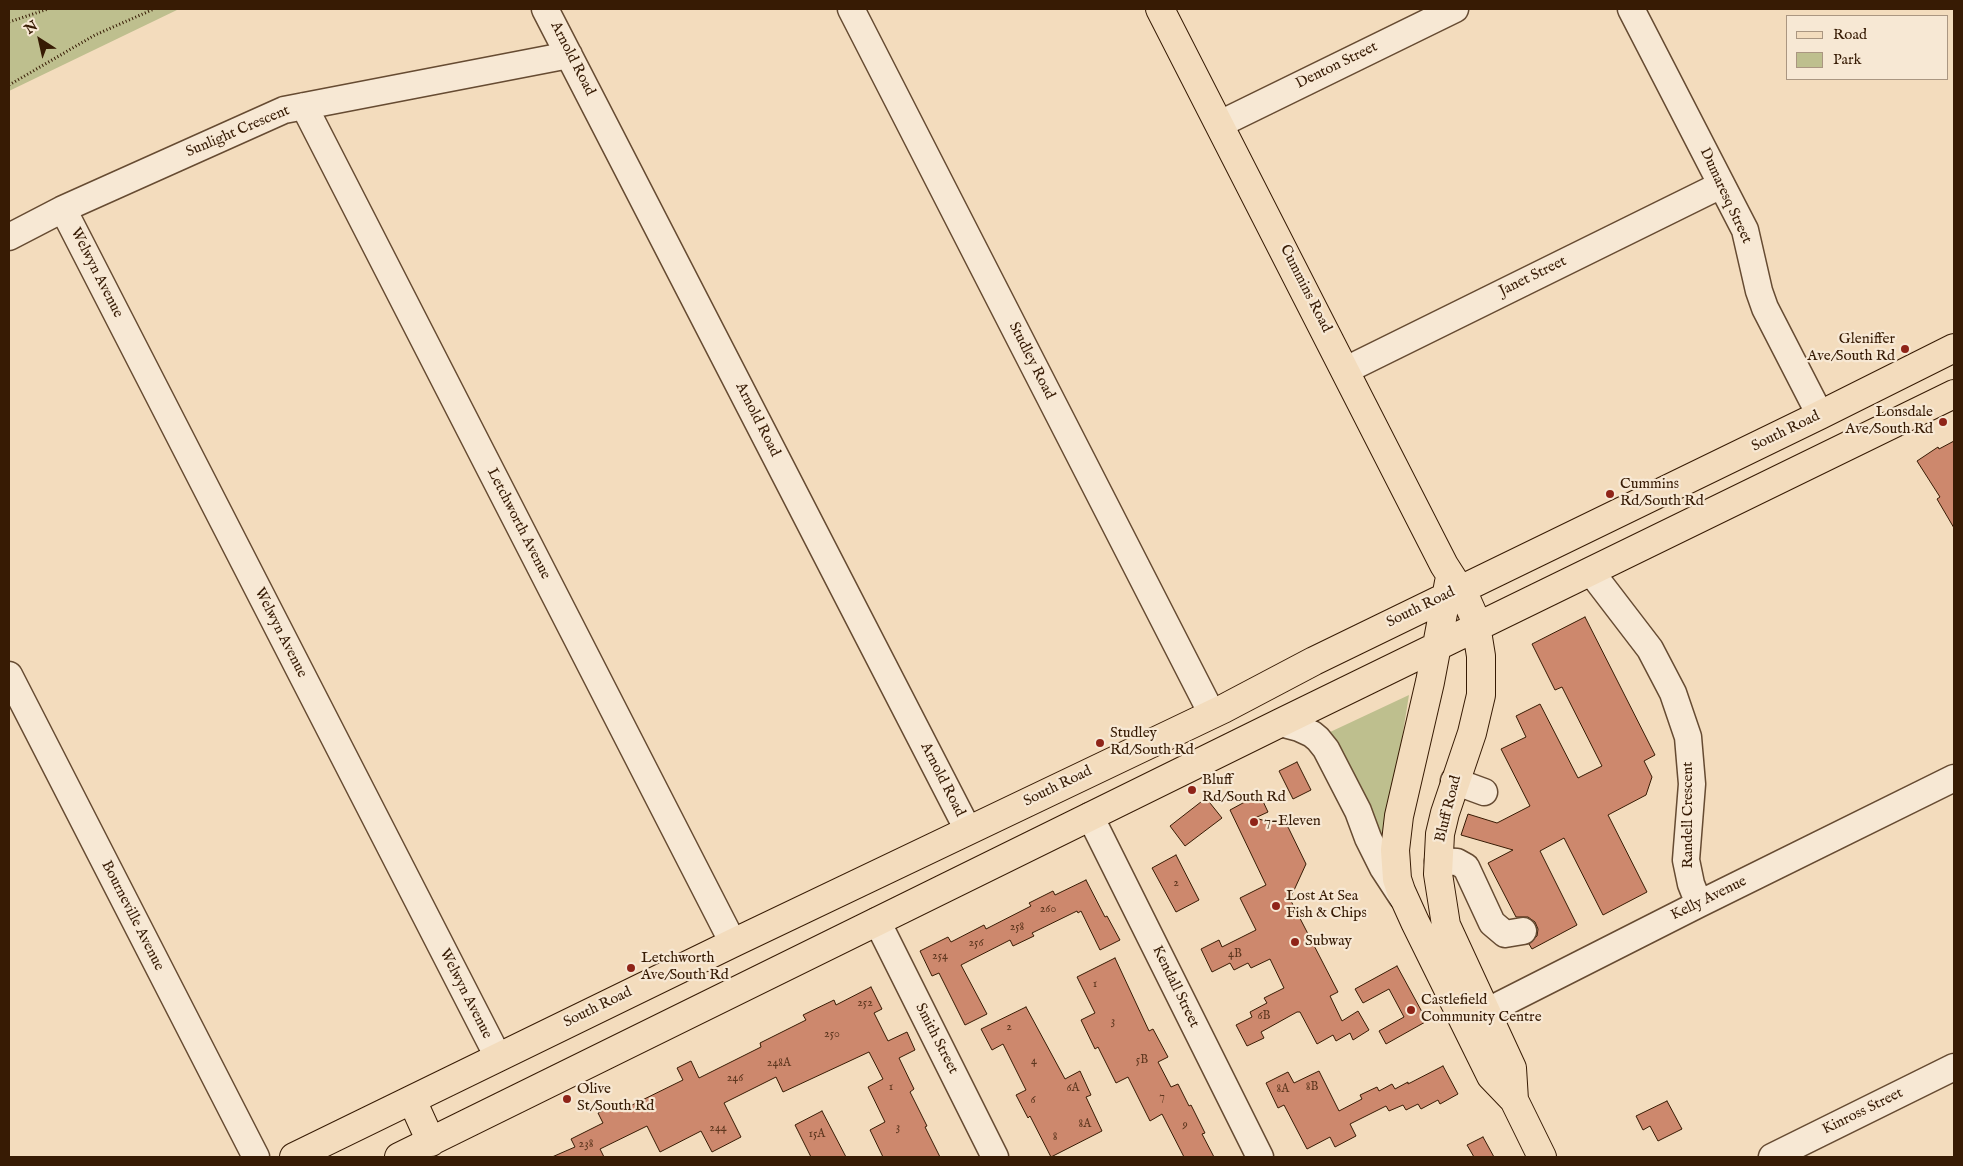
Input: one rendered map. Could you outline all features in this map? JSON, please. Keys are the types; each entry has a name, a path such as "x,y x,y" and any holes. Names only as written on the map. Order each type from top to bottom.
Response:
{"main road":[{"name":"Cummins Road","path":"1160,9 1346,370 1452,585"},
{"name":"South Road","path":"294,1157 732,943 1212,714 1452,585 1820,415 1954,348"},
{"path":"399,1157 434,1149 877,921 1954,394"},
{"name":"Bluff Road","path":"1452,585 1471,609 1477,627 1481,656 1481,696 1472,733 1454,781 1440,834 1439,888 1446,925 1476,1017"},
{"name":"Bluff Road","path":"1452,585 1402,800 1396,839 1397,879 1408,906 1476,1017 1512,1068 1514,1100 1542,1157"},
{"path":"1308,664 1326,701"},
{"path":"1073,780 1090,816"},
{"path":"412,1100 434,1149"}],"street":[{"name":"Arnold Road","path":"545,9 968,830"},
{"name":"Studley Road","path":"851,9 1212,714"},
{"name":"Denton Street","path":"1220,124 1455,9"},
{"name":"Dumaresq Street","path":"1631,9 1747,236 1759,291 1765,308 1820,415"},
{"name":"Sunlight Crescent","path":"9,237 63,209 276,114 304,106 569,55"},
{"name":"Letchworth Avenue","path":"304,106 732,943"},
{"name":"Janet Street","path":"1346,370 1721,185"},
{"name":"Welwyn Avenue","path":"63,209 498,1057"},
{"name":"Randell Crescent","path":"1591,572 1650,649 1673,693 1688,737 1692,784 1686,860 1691,884 1699,904"},
{"name":"Bourneville Avenue","path":"9,675 256,1157"},
{"name":"Bluff Road","path":"1280,723 1312,734 1326,750 1358,811 1368,838 1383,868 1408,906"},
{"name":"Kelly Avenue","path":"1476,1017 1954,778"},
{"path":"1454,781 1484,792"},
{"name":"Kendall Street","path":"1090,816 1260,1157"},
{"path":"1438,861 1457,862 1466,867 1492,923 1504,934 1523,931"},
{"name":"Smith Street","path":"877,921 995,1157"},
{"name":"Kinross Street","path":"1772,1157 1954,1067"}],"path":[{"path":"9,22 48,9"},
{"path":"9,85 95,35 154,9"}],"green space":[{"path":"9,9 179,9 9,91"},
{"path":"1409,695 1387,832 1385,848 1328,733"}],"building":[{"path":"1954,441 1954,528 1937,499 1940,497 1917,461 1938,447 1939,449"},
{"path":"1585,617 1655,755 1644,761 1652,777 1646,795 1608,815 1647,892 1603,915 1564,838 1540,851 1577,925 1532,949 1529,944 1537,936 1538,929 1535,922 1528,917 1516,917 1488,863 1513,850 1461,835 1468,814 1497,823 1530,806 1501,749 1526,737 1516,716 1540,704 1578,778 1602,766 1562,687 1555,690 1532,644"},
{"path":"1297,762 1311,790 1293,799 1279,771"},
{"path":"1254,797 1261,797 1268,812 1255,818 1288,827 1306,864 1290,899 1338,992 1330,996 1342,1021 1358,1011 1369,1030 1353,1040 1350,1033 1336,1041 1333,1035 1317,1044 1300,1012 1297,1012 1261,1032 1264,1038 1247,1046 1236,1025 1252,1017 1250,1012 1267,1003 1264,998 1284,988 1270,959 1251,968 1248,963 1234,970 1230,963 1212,972 1201,949 1219,940 1222,947 1256,930 1240,898 1266,885 1230,810"},
{"path":"1206,798 1222,818 1185,846 1170,826"},
{"path":"1176,855 1199,900 1176,912 1152,868"},
{"path":"1086,880 1105,917 1107,916 1120,940 1100,950 1081,911 1078,913 1077,911 1032,933 1034,936 1013,946 1010,940 961,965 987,1014 965,1025 939,973 932,976 920,951 948,937 951,942 984,925 986,929 1031,906 1029,903 1053,891 1055,895"},
{"path":"1115,958 1149,1031 1153,1029 1168,1057 1158,1062 1171,1087 1178,1084 1189,1106 1191,1105 1205,1133 1202,1134 1214,1157 1184,1157 1162,1114 1150,1121 1128,1077 1116,1083 1098,1047 1095,1049 1081,1020 1095,1013 1077,977"},
{"name":"Castlefield Community Centre","path":"1397,966 1427,1021 1386,1044 1379,1031 1404,1017 1389,989 1363,1003 1355,989"},
{"path":"871,987 882,1009 874,1013 888,1041 907,1032 915,1050 899,1058 914,1089 910,1092 940,1157 883,1157 870,1130 885,1122 868,1087 883,1079 869,1052 783,1092 776,1077 724,1103 741,1137 712,1152 701,1131 660,1152 647,1126 600,1149 604,1157 552,1157 575,1147 571,1139 603,1123 598,1113 623,1100 626,1108 683,1080 677,1068 691,1061 699,1078 761,1047 760,1043 806,1020 803,1015 834,1000 836,1005"},
{"path":"1026,1007 1065,1079 1080,1071 1091,1095 1086,1097 1102,1131 1051,1157 1030,1116 1028,1118 1016,1095 1026,1090 1003,1044 992,1050 981,1029"},
{"path":"1443,1066 1458,1094 1440,1104 1438,1100 1421,1109 1418,1104 1406,1110 1403,1105 1389,1111 1386,1106 1350,1124 1356,1136 1335,1147 1330,1137 1307,1149 1284,1105 1278,1108 1266,1083 1288,1072 1294,1083 1319,1071 1339,1111 1362,1099 1360,1095 1377,1087 1379,1091 1392,1084 1395,1089"},
{"path":"1667,1101 1682,1129 1658,1141 1650,1126 1643,1130 1636,1116"},
{"path":"822,1111 846,1157 811,1157 795,1125"},
{"path":"1483,1137 1494,1157 1474,1157 1467,1145"}],"place":[{"name":"Gleniffer Ave/South Rd","path":"1905,349"},
{"name":"Lonsdale Ave/South Rd","path":"1943,422"},
{"name":"Cummins Rd/South Rd","path":"1610,494"},
{"name":"Studley Rd/South Rd","path":"1100,743"},
{"name":"Bluff Rd/South Rd","path":"1192,790"},
{"name":"7-Eleven","path":"1254,822"},
{"name":"Lost At Sea Fish & Chips","path":"1276,906"},
{"name":"Subway","path":"1295,942"},
{"name":"Letchworth Ave/South Rd","path":"631,968"},
{"name":"Castlefield Community Centre","path":"1411,1010"},
{"name":"Olive St/South Rd","path":"567,1099"}]}
